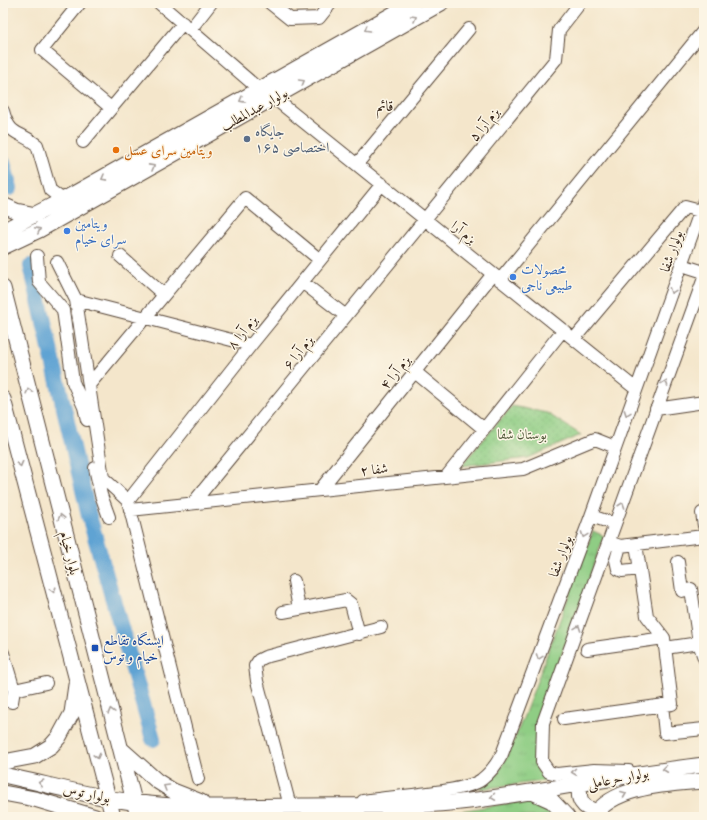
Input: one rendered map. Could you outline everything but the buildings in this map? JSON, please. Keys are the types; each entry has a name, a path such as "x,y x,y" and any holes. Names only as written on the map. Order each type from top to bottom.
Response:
{"main road":[{"name":"بولوار عبدالمطلب","path":"3,231 63,200 413,3"},
{"name":"بولوار عبدالمطلب","path":"3,247 39,230 441,3"},
{"path":"3,205 16,211 36,215"},
{"name":"بلوار خیام","path":"3,288 138,817"},
{"name":"بلوار خیام","path":"3,399 53,592 78,677 113,817"},
{"path":"3,762 34,756 51,746 59,737 72,713 78,677"},
{"path":"121,748 157,781 173,791 214,808"},
{"name":"بولوار حرعاملی","path":"413,805 467,801 580,785 641,772 704,765"},
{"name":"بولوار توس","path":"3,775 108,798 193,812 214,808 413,805"},
{"name":"بولوار حرعاملی","path":"595,814 619,796 643,787 704,780"},
{"path":"580,785 579,791 581,803 595,814"},
{"path":"532,792 552,801 567,817"},
{"name":"بولوار توس","path":"3,793 35,799 95,817"},
{"path":"35,799 62,817"},
{"path":"398,817 413,805"}],"street":[{"path":"80,3 42,50 112,108"},
{"name":"بزم آرا","path":"159,3 260,90 274,98 357,164 636,389"},
{"path":"83,142 186,26 211,3"},
{"path":"270,3 290,19 319,18 331,3"},
{"name":"بزم آرا ۵","path":"425,219 556,59 559,30 580,3"},
{"path":"357,164 469,29"},
{"name":"بزم آرا ۴","path":"320,490 415,372 627,124 704,30"},
{"path":"3,111 6,123 10,130 37,145 50,190 63,200"},
{"name":"بزم آرا ۸","path":"129,505 251,345 382,184"},
{"path":"89,385 245,198 320,260"},
{"path":"574,339 685,207 702,206"},
{"name":"بولوار شفا","path":"342,805 464,788 480,781 495,766 502,754 591,516 702,206"},
{"name":"بزم آرا ۶","path":"193,503 425,219"},
{"path":"36,256 39,282 63,310 73,382 84,407 97,480 109,517"},
{"path":"120,256 164,295"},
{"path":"58,262 76,300 103,478 129,505 198,779"},
{"path":"682,265 704,272"},
{"path":"640,569 622,572 618,569 614,544 615,524 704,278"},
{"path":"302,282 346,316"},
{"path":"76,300 251,345"},
{"path":"446,477 563,330"},
{"path":"415,372 484,429"},
{"path":"656,409 704,402"},
{"name":"شفا ۲","path":"129,505 193,503 523,469 595,439 615,447"},
{"path":"704,513 702,513 704,526"},
{"path":"591,516 615,524"},
{"path":"614,544 636,544 704,536"},
{"path":"614,544 543,723 542,762 549,772 557,774 594,770 641,772"},
{"path":"564,719 672,704 665,643 647,616 636,544"},
{"path":"678,562 682,591 691,589 699,644 704,658"},
{"path":"294,581 300,608"},
{"path":"283,612 342,600 349,601 359,634"},
{"path":"290,806 256,677 255,666 259,660 265,657 359,634 381,627"},
{"path":"587,649 665,643 699,644"},
{"path":"3,653 14,690 12,702 3,700"},
{"path":"14,690 46,683"},
{"path":"662,705 665,733 704,729"}],"green space":[{"name":"بوستان شفا","path":"512,406 547,413 581,435 528,458 461,466"},
{"path":"593,531 604,536 538,720 534,763 540,774 551,780 480,789 498,773 506,759 524,716"},
{"path":"526,800 536,802 552,810 560,817 410,817 467,810"},
{"path":"274,813 390,815 389,817 221,817"}],"waterway":[{"path":"3,163 10,188"},
{"path":"31,266 89,516 153,739"}],"place":[{"name":"جایگاه اختصاصی ۱۶۵","path":"247,139"},
{"name":"ویتامین سرای عسل","path":"116,150"},
{"name":"ویتامین سرای خیام","path":"67,231"},
{"name":"محصولات طبیعی ناجی","path":"513,277"},
{"name":"ایستگاه تقاطع خیام و توس","path":"95,648"}],"district":[{"name":"قائم","path":"385,106"}]}
